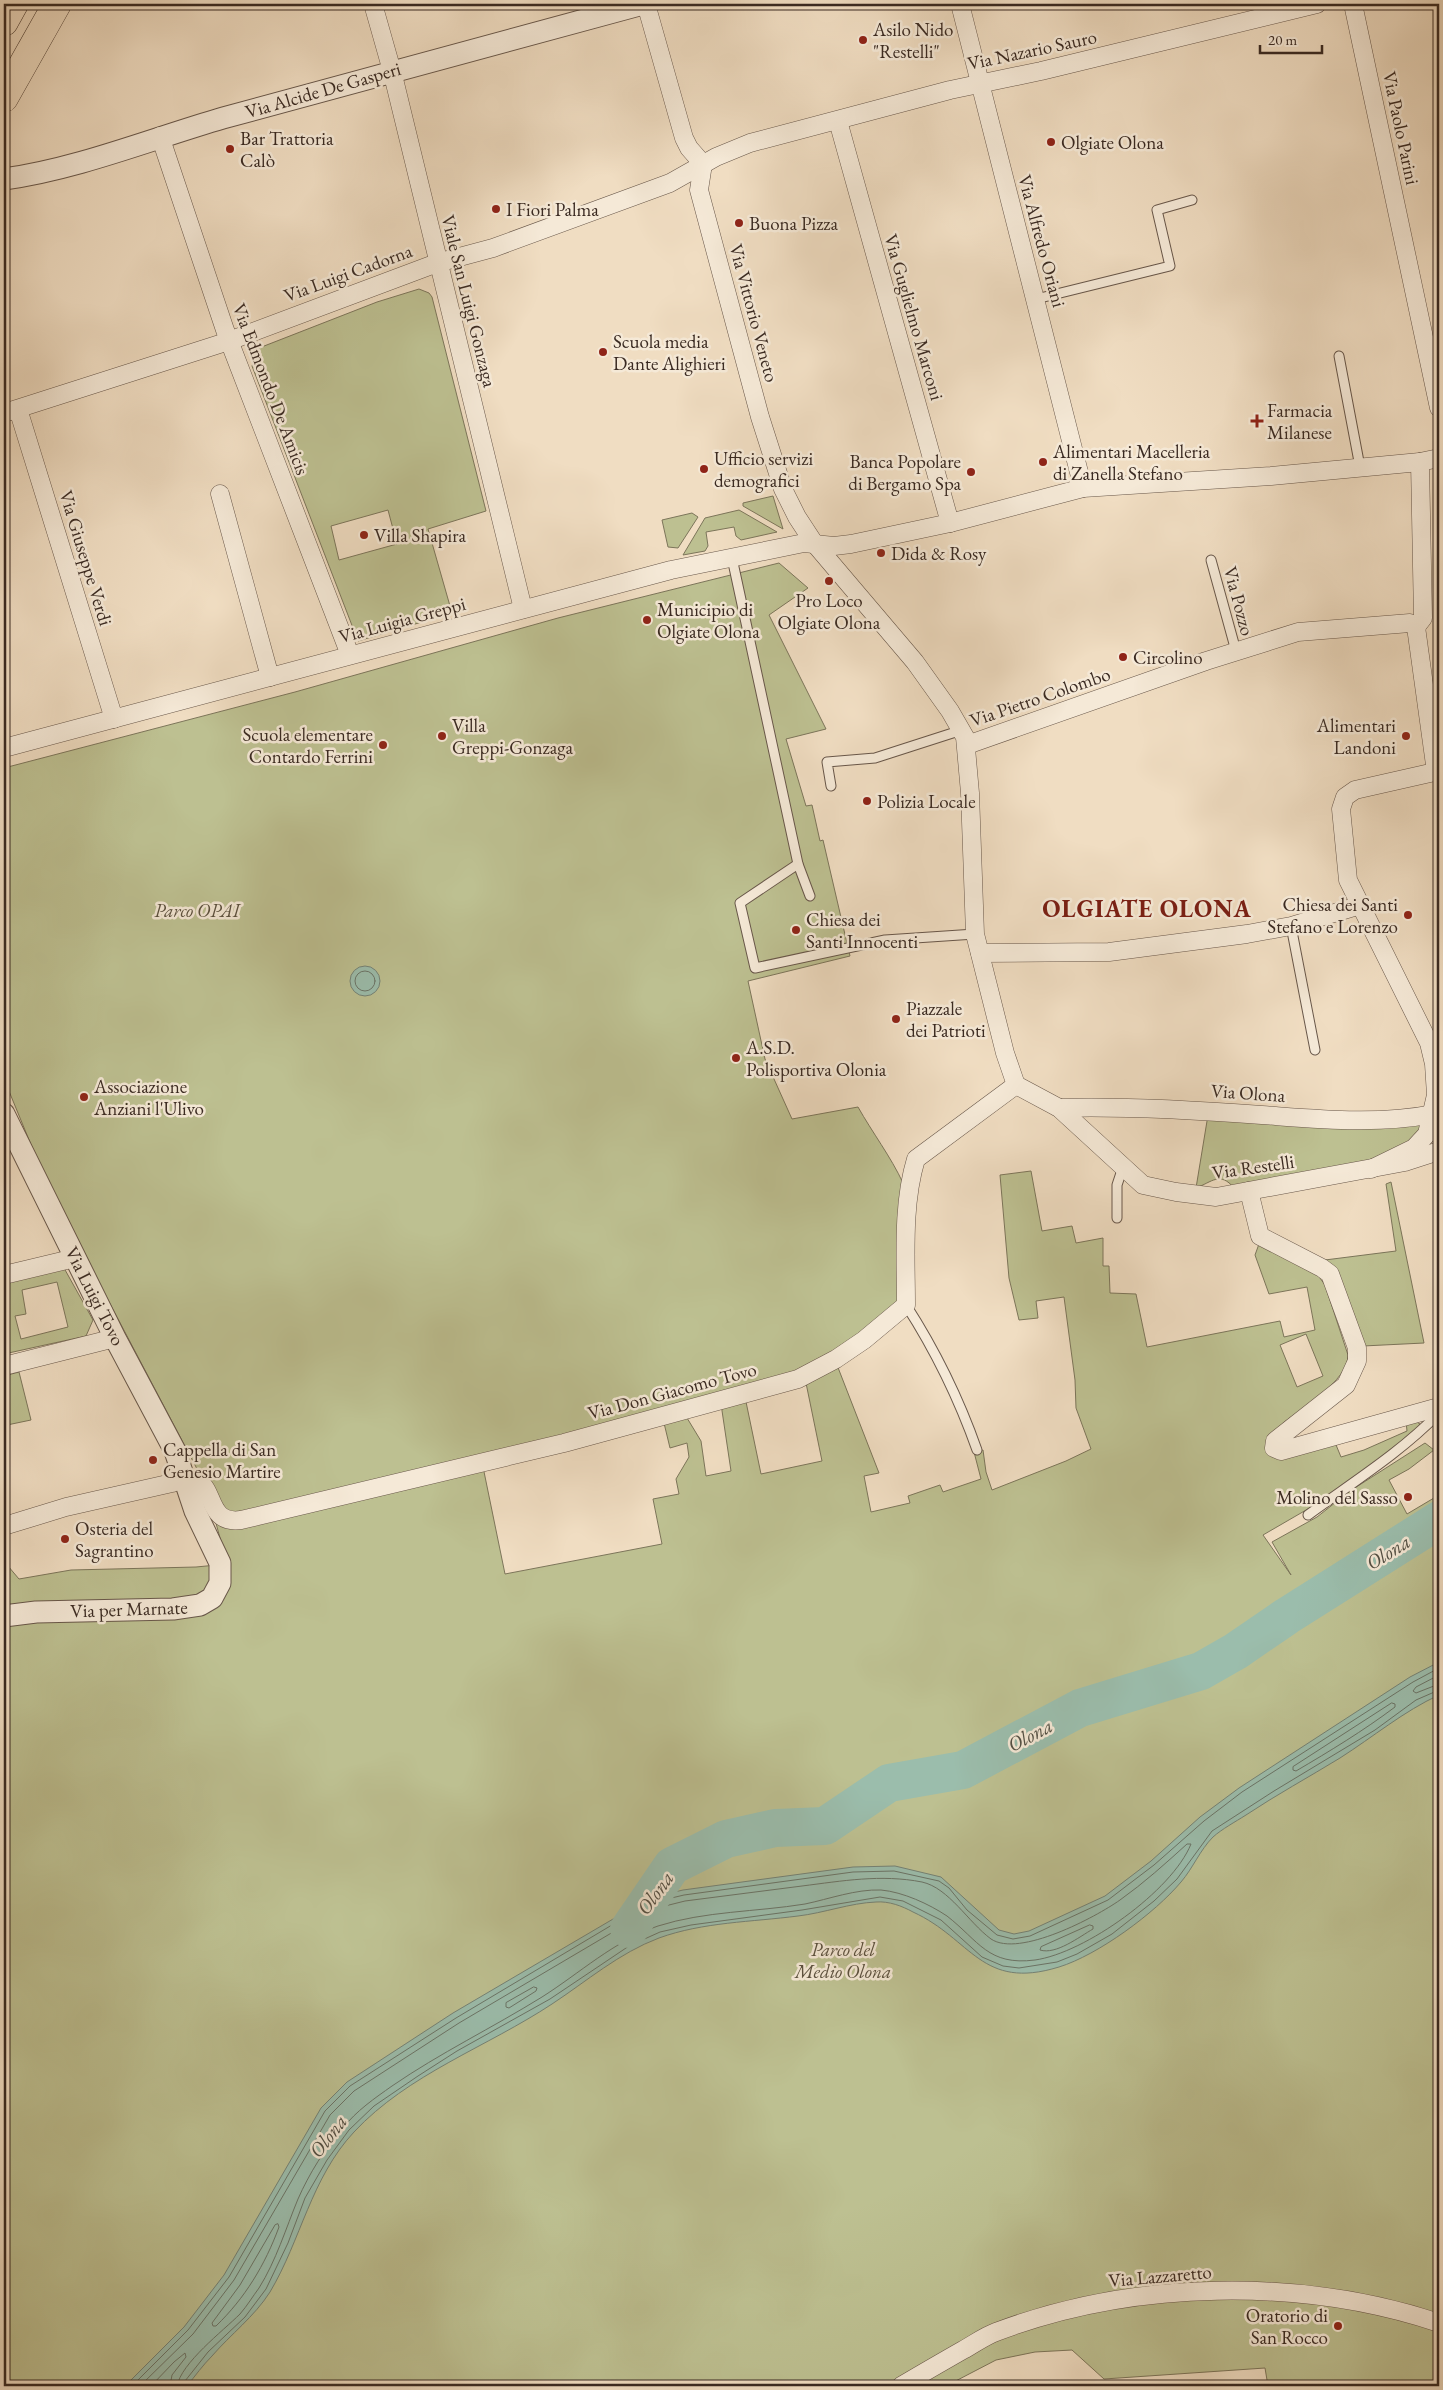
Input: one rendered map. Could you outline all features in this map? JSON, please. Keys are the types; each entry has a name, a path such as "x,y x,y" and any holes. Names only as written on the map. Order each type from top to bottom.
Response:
{"highway":[{"path":"4,22 14,4"},
{"path":"4,98 57,4"}],"street":[{"name":"Viale San Luigi Gonzaga","path":"373,4 392,71 437,263 523,609"},
{"name":"Via Alcide De Gasperi","path":"8,178 95,158 160,136 392,71 644,4"},
{"path":"644,4 684,138 689,148 703,164"},
{"name":"Via Alfredo Oriani","path":"960,4 1084,488"},
{"name":"Via Nazario Sauro","path":"703,164 750,143 980,83 1042,71 1317,4"},
{"name":"Via Paolo Parini","path":"1353,4 1439,408"},
{"name":"Via Guglielmo Marconi","path":"838,121 950,523"},
{"name":"Via Edmondo De Amicis","path":"160,136 229,340 350,655"},
{"name":"Via Luigi Cadorna","path":"11,411 229,340 437,263 493,248 670,183 703,164"},
{"name":"Via Vittorio Veneto","path":"703,164 699,190 760,417 783,489 797,517 814,543 915,662 942,698 964,737"},
{"name":"Via Giuseppe Verdi","path":"11,411 114,719"},
{"name":"Via Luigia Greppi","path":"4,748 671,570 804,543 846,545 950,523 1084,488 1420,462 1439,458"},
{"path":"1371,1169 1414,1148 1426,1134 1436,1103 1434,1064 1429,1044 1351,888 1345,864 1340,809 1345,797 1360,789 1438,771 1416,627 1423,618 1420,462"},
{"path":"220,494 270,677"},
{"name":"Via Pietro Colombo","path":"964,737 1298,632 1410,623 1416,627"},
{"path":"906,1305 910,1186 916,1159 1016,1085 1005,1053 975,934 964,737"},
{"path":"980,953 1109,952 1247,934 1291,926 1361,905"},
{"name":"Via Restelli","path":"1016,1085 1059,1108 1143,1184 1176,1192 1216,1197 1405,1162 1439,1151"},
{"name":"Via Olona","path":"1059,1108 1120,1106 1310,1118 1410,1119 1436,1103"},
{"name":"Via Luigi Tovo","path":"4,1114 115,1338 175,1451 185,1478"},
{"path":"1249,1191 1260,1236 1330,1274 1357,1348 1357,1361 1346,1384 1275,1441 1274,1448 1281,1451 1439,1407"},
{"path":"4,1275 75,1258"},
{"name":"Via Don Giacomo Tovo","path":"185,1478 200,1481 218,1513 230,1521 387,1486 564,1443 798,1379 836,1359 864,1340 906,1305"},
{"path":"4,1366 115,1338"},
{"path":"4,1526 66,1506 172,1484 185,1478"},
{"name":"Via per Marnate","path":"4,1616 36,1612 173,1610 200,1605 209,1601 218,1590 221,1567 196,1511 185,1478"},
{"name":"Via Lazzaretto","path":"900,2386 994,2332 1070,2308 1152,2295 1268,2291 1360,2301 1439,2323"}],"lane":[{"path":"1036,299 1170,266 1157,210 1192,200"},
{"path":"1339,356 1360,467"},
{"path":"732,558 798,864 810,896"},
{"name":"Via Pozzo","path":"1211,560 1236,651"},
{"path":"831,786 827,762 875,758 964,737"},
{"path":"798,864 740,904 755,968 885,940 975,934"},
{"path":"1291,926 1315,1050"},
{"path":"1117,1218 1117,1185 1123,1167"},
{"path":"906,1305 953,1391 977,1450"},
{"path":"1308,1515 1384,1462 1417,1436 1439,1413"}],"green space":[{"path":"419,289 429,293 432,297 486,511 428,529 452,613 358,641 252,366 259,348 377,302","holes":["388,510 397,544 339,560 331,526"]},
{"path":"773,496 783,529 743,506 743,503"},
{"path":"739,510 777,532 741,540 736,536 734,527 706,532 708,546 705,551 683,555 705,518"},
{"path":"692,513 698,517 678,548 668,547 662,520"},
{"name":"Parco del Medio Olona","path":"779,563 808,588 769,615 826,729 786,739 806,806 812,805 820,841 823,840 850,956 748,981 765,1059 792,1119 858,1107 903,1183 906,1305 836,1359 482,1462 505,1574 662,1544 653,1499 679,1494 676,1479 689,1457 687,1443 670,1448 664,1423 684,1413 701,1441 706,1476 731,1471 721,1404 745,1397 761,1474 822,1461 806,1383 837,1365 879,1473 864,1476 871,1512 910,1503 908,1496 940,1485 943,1492 981,1479 974,1452 983,1450 986,1472 992,1490 1066,1461 1091,1449 1076,1408 1075,1380 1064,1297 1036,1301 1038,1318 1019,1320 1009,1278 1000,1175 1031,1171 1042,1231 1072,1226 1076,1243 1103,1238 1103,1266 1109,1266 1110,1293 1136,1294 1147,1347 1280,1321 1284,1337 1315,1330 1307,1287 1269,1294 1255,1255 1259,1244 1317,1274 1325,1285 1348,1355 1346,1365 1332,1384 1312,1402 1283,1423 1289,1448 1334,1440 1341,1457 1364,1450 1407,1431 1406,1421 1415,1421 1420,1424 1418,1430 1351,1484 1263,1535 1291,1575 1272,1542 1317,1517 1350,1491 1425,1443 1434,1450 1409,1469 1389,1480 1407,1514 1439,1495 1439,1539 1432,1543 1437,1552 1439,1551 1439,2386 1371,2384 1354,2386 1268,2386 1265,2368 1104,2379 1072,2350 1035,2352 996,2360 946,2386 4,2386 4,1567 8,1566 19,1579 71,1570 196,1567 227,1564 206,1486 48,1186 4,1079 4,768 295,692 558,618","holes":["1306,1334 1323,1376 1297,1387 1280,1345"]},
{"path":"1208,1115 1426,1120 1417,1138 1379,1161 1234,1188 1224,1180 1216,1179 1196,1188"},
{"path":"1391,1182 1424,1343 1363,1346 1317,1261 1396,1251 1386,1184"},
{"path":"64,1268 93,1320 86,1336 4,1354 4,1281","holes":["57,1282 68,1327 21,1339 15,1316 26,1314 22,1290"]},
{"path":"19,1372 31,1420 7,1425 9,1435 4,1437 4,1376"}],"water":[{"path":"365,966 376,970 380,981 376,992 365,996 354,992 350,981 354,970"},
{"path":"1439,1662 1439,1695 1413,1709 1340,1758 1220,1831 1208,1842 1181,1882 1156,1907 1108,1943 1091,1953 1059,1967 1033,1973 1012,1972 994,1967 979,1959 933,1923 904,1908 891,1903 881,1902 856,1904 798,1916 728,1923 693,1929 659,1938 630,1951 552,2004 423,2077 375,2112 354,2132 339,2150 327,2169 281,2272 264,2301 250,2317 219,2348 187,2386 125,2386 184,2327 224,2275 321,2108 347,2082 453,2013 625,1912 662,1895 683,1890 853,1867 895,1866 941,1877 999,1930 1014,1934 1029,1931 1105,1896 1151,1861 1200,1817 1239,1788 1410,1677"}],"waterway":[{"name":"Olona","path":"629,1929 672,1866 726,1839 775,1828 825,1826 889,1783 963,1770 1080,1708 1201,1671 1236,1651 1287,1616 1439,1520"}],"place":[{"name":"Asilo Nido \"Restelli\"","path":"863,40"},
{"name":"Olgiate Olona","path":"1051,142"},
{"name":"Bar Trattoria Calò","path":"230,149"},
{"name":"I Fiori Palma","path":"496,209"},
{"name":"Buona Pizza","path":"739,223"},
{"name":"Scuola media Dante Alighieri","path":"603,352"},
{"name":"Farmacia Milanese","path":"1257,421"},
{"name":"Alimentari Macelleria di Zanella Stefano","path":"1043,462"},
{"name":"Ufficio servizi demografici","path":"704,469"},
{"name":"Banca Popolare di Bergamo Spa","path":"971,472"},
{"name":"Villa Shapira","path":"364,535"},
{"name":"Dida & Rosy","path":"881,553"},
{"name":"Pro Loco Olgiate Olona","path":"829,581"},
{"name":"Municipio di Olgiate Olona","path":"647,620"},
{"name":"Circolino","path":"1123,657"},
{"name":"Villa Greppi-Gonzaga","path":"442,736"},
{"name":"Alimentari Landoni","path":"1406,736"},
{"name":"Scuola elementare Contardo Ferrini","path":"383,745"},
{"name":"Polizia Locale","path":"867,801"},
{"name":"Chiesa dei Santi Stefano e Lorenzo","path":"1408,915"},
{"name":"Chiesa dei Santi Innocenti","path":"796,930"},
{"name":"Piazzale dei Patrioti","path":"896,1019"},
{"name":"A.S.D. Polisportiva Olonia","path":"736,1058"},
{"name":"Associazione Anziani l'Ulivo","path":"84,1097"},
{"name":"Cappella di San Genesio Martire","path":"153,1460"},
{"name":"Molino del Sasso","path":"1408,1497"},
{"name":"Osteria del Sagrantino","path":"65,1539"},
{"name":"Oratorio di San Rocco","path":"1338,2326"}],"district":[{"name":"OLGIATE OLONA","path":"1147,908"}],"park label":[{"name":"Parco OPAI","path":"197,910"}]}
